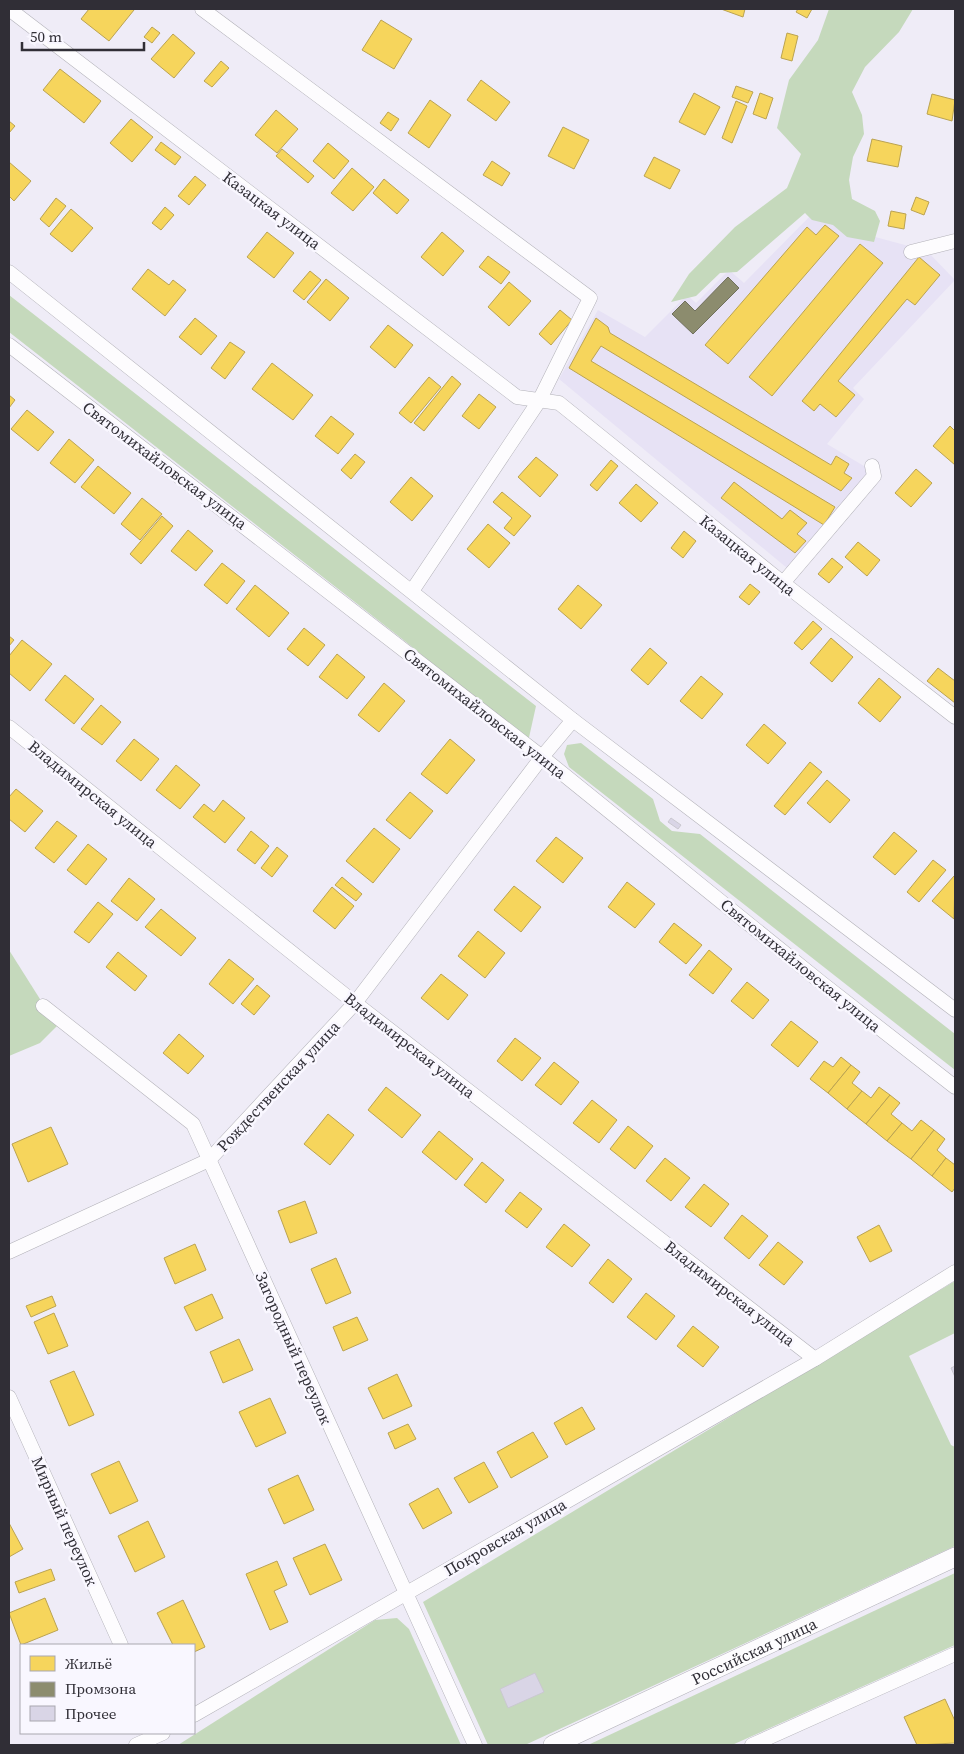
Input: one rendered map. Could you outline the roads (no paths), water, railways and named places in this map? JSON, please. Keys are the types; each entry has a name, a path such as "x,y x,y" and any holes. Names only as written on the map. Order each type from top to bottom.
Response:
{"main road":[{"name":"Российская улица","path":"553,1745 955,1557"}],"street":[{"name":"Казацкая улица","path":"9,9 517,397 560,403 783,583 955,717"},
{"path":"202,9 590,298 539,400 412,591"},
{"path":"911,252 955,241"},
{"path":"9,272 573,720 955,1010"},
{"name":"Святомихайловская улица","path":"9,345 542,757 955,1087"},
{"path":"783,583 874,476 872,466"},
{"name":"Рождественская улица","path":"9,1252 209,1160 356,1003 542,757 573,720"},
{"name":"Владимирская улица","path":"9,727 356,1003 815,1359"},
{"name":"Загородный переулок","path":"43,1006 192,1124 475,1745"},
{"name":"Покровская улица","path":"195,1714 815,1359 955,1272"},
{"name":"Мирный переулок","path":"9,1397 121,1644"},
{"path":"752,1745 955,1654"},
{"path":"136,1745 159,1734"}]}
